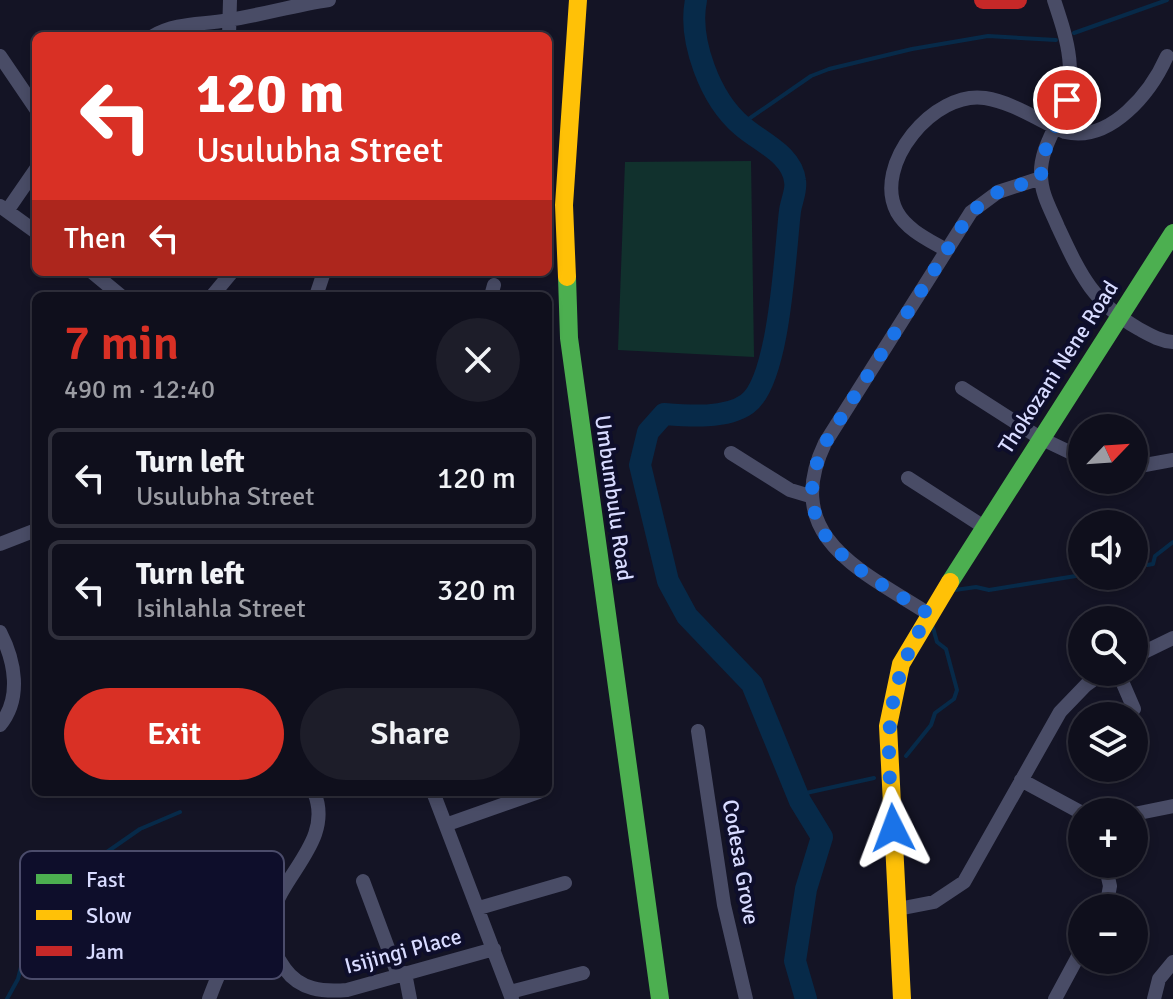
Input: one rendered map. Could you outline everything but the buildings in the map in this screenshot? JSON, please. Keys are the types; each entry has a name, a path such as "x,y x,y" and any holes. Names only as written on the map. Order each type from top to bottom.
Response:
{"main road":[{"name":"Umbumbulu Road","path":"578,0 564,205 569,338 660,999"},
{"path":"983,0 1018,0"},
{"name":"Thokozani Nene Road","path":"902,999 888,726 901,664 1040,438 1173,233"}],"street":[{"path":"229,32 230,0"},
{"path":"256,0 270,9"},
{"path":"163,32 180,25 229,20 270,9 329,0"},
{"path":"1054,0 1070,52 1072,76 1042,158 1041,178 1046,201 1077,268 1095,296 1119,317 1158,339 1173,342"},
{"path":"0,56 32,103"},
{"path":"946,250 905,222 893,201 894,173 922,123 947,105 986,98 1055,128 1079,134 1126,113 1144,98 1167,56"},
{"path":"32,174 3,208 32,229"},
{"path":"929,614 836,550 820,528 810,496 813,472 825,443 978,204 998,192 1041,178"},
{"path":"97,276 116,292"},
{"path":"215,292 229,276"},
{"path":"962,388 1040,438 1068,451"},
{"path":"731,453 790,490 810,496"},
{"path":"1148,464 1173,460"},
{"path":"908,478 984,527"},
{"path":"0,544 32,532"},
{"path":"0,632 11,657 14,689 11,707 0,725"},
{"path":"1148,650 1173,638"},
{"path":"898,909 934,902 964,882 1060,712 1085,686"},
{"name":"Codesa Grove","path":"698,731 724,905 746,999"},
{"path":"1021,780 1068,808"},
{"path":"284,886 319,824 315,796"},
{"path":"435,796 511,995 583,973"},
{"path":"448,824 528,796"},
{"path":"1148,811 1173,806"},
{"path":"363,881 410,999"},
{"path":"479,908 565,883"},
{"name":"Isijingi Place","path":"284,966 287,972 313,989 347,990 494,949"},
{"path":"1154,999 1159,979 1173,962"},
{"path":"1055,999 1068,974"},
{"path":"209,999 218,979"}],"green space":[{"path":"751,161 754,357 618,350 625,162"}],"waterway":[{"path":"696,0 695,33 711,85 720,101 742,126 788,163 795,188 774,343 758,391 747,404 729,412 664,414 648,432 640,465 668,581 687,616 752,684 800,801 822,837 806,889 795,961 806,999"},
{"path":"1074,33 1167,0"},
{"path":"740,125 811,76 829,69 912,49 988,36 1056,40"},
{"path":"1148,565 1153,564 1155,556 1173,542"},
{"path":"955,590 976,587 989,590 1068,577"},
{"path":"906,756 931,725 935,713 954,699 957,690 946,649 937,642 932,624"},
{"path":"797,795 874,778"},
{"path":"108,851 140,829 180,812"},
{"path":"7,999 20,971"}],"traffic: fast":[{"path":"950,582 1173,233"},
{"path":"567,277 569,338 660,999"}],"traffic: slow":[{"path":"567,277 564,205 578,0"},
{"path":"902,999 888,726 901,664 950,582"}],"traffic: jam":[{"path":"983,0 1018,0"}],"route":[{"path":"893,828 888,726 894,684 910,645 929,614 847,559 826,539 812,510 810,485 813,472 825,443 961,224 986,198 1041,178 1042,158 1067,100"}]}
